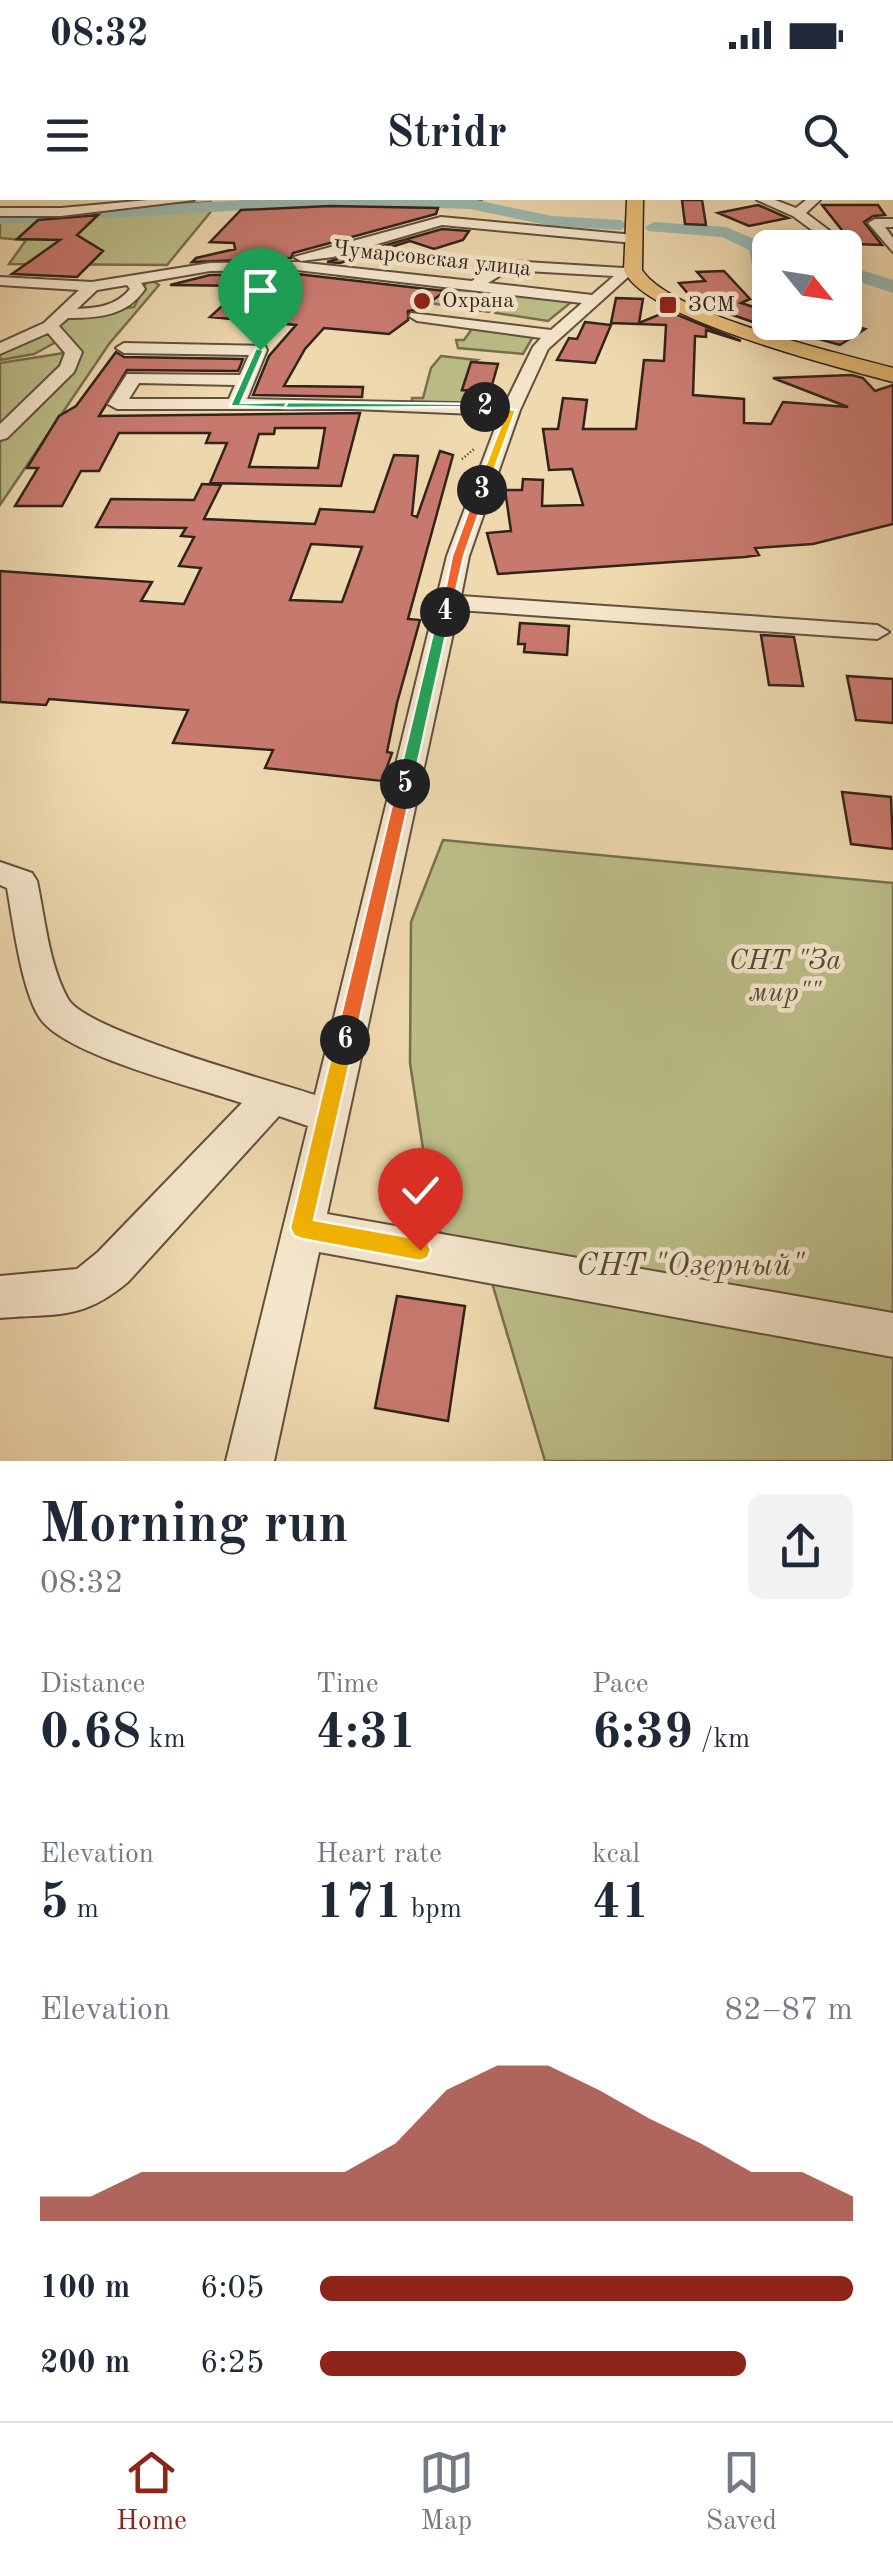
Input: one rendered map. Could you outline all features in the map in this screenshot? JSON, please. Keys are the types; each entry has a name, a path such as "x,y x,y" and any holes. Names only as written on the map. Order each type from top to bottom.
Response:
{"main road":[{"path":"636,200 630,260 644,286 674,304 893,375"}],"street":[{"path":"15,212 33,200"},
{"path":"0,212 188,200"},
{"path":"762,200 798,213 821,230"},
{"path":"798,213 814,200"},
{"path":"270,265 276,260 333,253 441,220 630,260"},
{"path":"893,223 875,223 893,248"},
{"path":"548,269 630,260"},
{"path":"250,1461 458,556 512,410 541,346 630,260"},
{"path":"475,286 499,268 517,263 560,274 515,290"},
{"name":"Чумарсовская улица","path":"133,285 148,274 270,265 591,299"},
{"path":"0,280 89,288 133,285 130,300 98,312 57,319"},
{"path":"0,349 57,319 89,288"},
{"path":"417,316 552,335"},
{"path":"0,434 68,368 74,352 57,319"},
{"path":"124,348 260,350 235,406"},
{"path":"0,361 38,355"},
{"path":"247,380 133,378 117,404 512,410"},
{"path":"447,602 877,632"},
{"path":"0,873 21,881 40,972 55,1012 89,1036 328,1116"},
{"path":"0,1297 85,1290 114,1266 272,1098"},
{"path":"302,1228 893,1335"}],"green space":[{"path":"211,202 213,209 167,265 9,264 26,240 0,238 0,221 12,215"},
{"path":"343,273 575,299 548,321 496,313 504,305 496,304 489,312 430,303 444,287 340,276"},
{"path":"146,276 159,285 109,344 0,505 0,438 56,390 76,364 55,327 68,315 134,307 145,285 139,281"},
{"path":"474,326 534,335 523,354 458,348 456,340 464,340"},
{"path":"51,330 70,359 0,425 0,363 64,353 56,342 34,354 0,360 0,352"},
{"path":"441,356 477,360 471,363 462,390 494,392 491,403 412,403 412,398 423,398 431,368"},
{"name":"СНТ \"Озерный\"","path":"443,840 893,883 893,1461 545,1461 487,1266 435,1228 410,1063 411,922"}],"building":[{"path":"682,200 702,200 706,225 685,224"},
{"path":"758,205 788,218 749,226 718,213"},
{"path":"822,205 878,205 885,215 864,222 882,245 862,244 862,230 842,230"},
{"path":"330,206 438,208 436,214 293,253 291,258 192,262 235,249 234,243 210,242 241,210"},
{"path":"98,215 77,235 103,251 77,277 12,274 60,240 17,239 38,220"},
{"path":"442,229 469,231 463,240 434,249 410,241 340,263 327,262"},
{"path":"724,271 750,299 741,303 752,306 752,322 695,302 679,283 705,281 697,272"},
{"path":"297,274 445,291 420,310 408,311 408,320 389,334 324,328 305,349 284,386 363,387 362,397 253,395 269,356 296,325 210,317 244,286 170,285 210,275"},
{"path":"616,298 643,299 639,323 668,311 741,341 706,330 706,337 695,336 693,395 744,399 744,423 771,424 783,402 848,407 773,378 852,375 863,378 875,391 893,385 893,524 813,544 755,548 759,555 745,557 498,574 487,533 511,531 505,490 522,490 523,479 543,480 542,506 583,505 572,469 549,470 543,429 558,429 563,398 587,400 583,429 636,429 644,360 664,361 666,325 611,323"},
{"path":"585,322 611,325 595,363 557,360 569,338 577,339"},
{"path":"822,340 848,340 840,345"},
{"path":"116,352 124,357 243,359 238,371 127,370 99,416 360,413 341,486 210,483 227,443 206,443 210,433 119,433 99,471 81,471 62,506 15,506 38,468 27,468 59,416 76,406","holes":["275,428 325,428 318,468 249,467 259,434 274,434"]},
{"path":"471,362 498,364 490,392 462,390"},
{"path":"440,451 453,455 408,619 420,620 397,703 387,752 392,753 382,781 265,768 273,750 173,743 188,710 49,699 46,705 0,702 0,571 152,582 141,601 184,604 201,568 179,566 194,537 181,536 186,528 96,527 111,499 194,500 202,484 221,485 204,519 315,524 320,509 374,512 394,455 418,456 412,515 417,517","holes":["311,544 362,547 342,602 290,600"]},
{"path":"520,623 569,626 567,655 524,652 525,644 518,644"},
{"path":"761,635 794,637 803,686 769,685"},
{"path":"847,676 893,679 893,723 856,720"},
{"path":"842,792 891,797 893,849 851,844"},
{"path":"397,1296 465,1306 448,1421 375,1408"}],"waterway":[{"path":"0,219 334,200 470,204 552,221 620,225"},
{"path":"470,204 482,200"},
{"path":"654,227 726,232 752,244"},
{"path":"862,277 893,287"}],"place":[{"name":"Охрана","path":"422,301"},
{"name":"ЗСМ","path":"668,305"}],"route":[{"path":"260,350 235,406 352,404 512,410 458,556 302,1228 420,1250"}],"park label":[{"name":"СНТ \"За мир\"\"","path":"785,978"}]}
